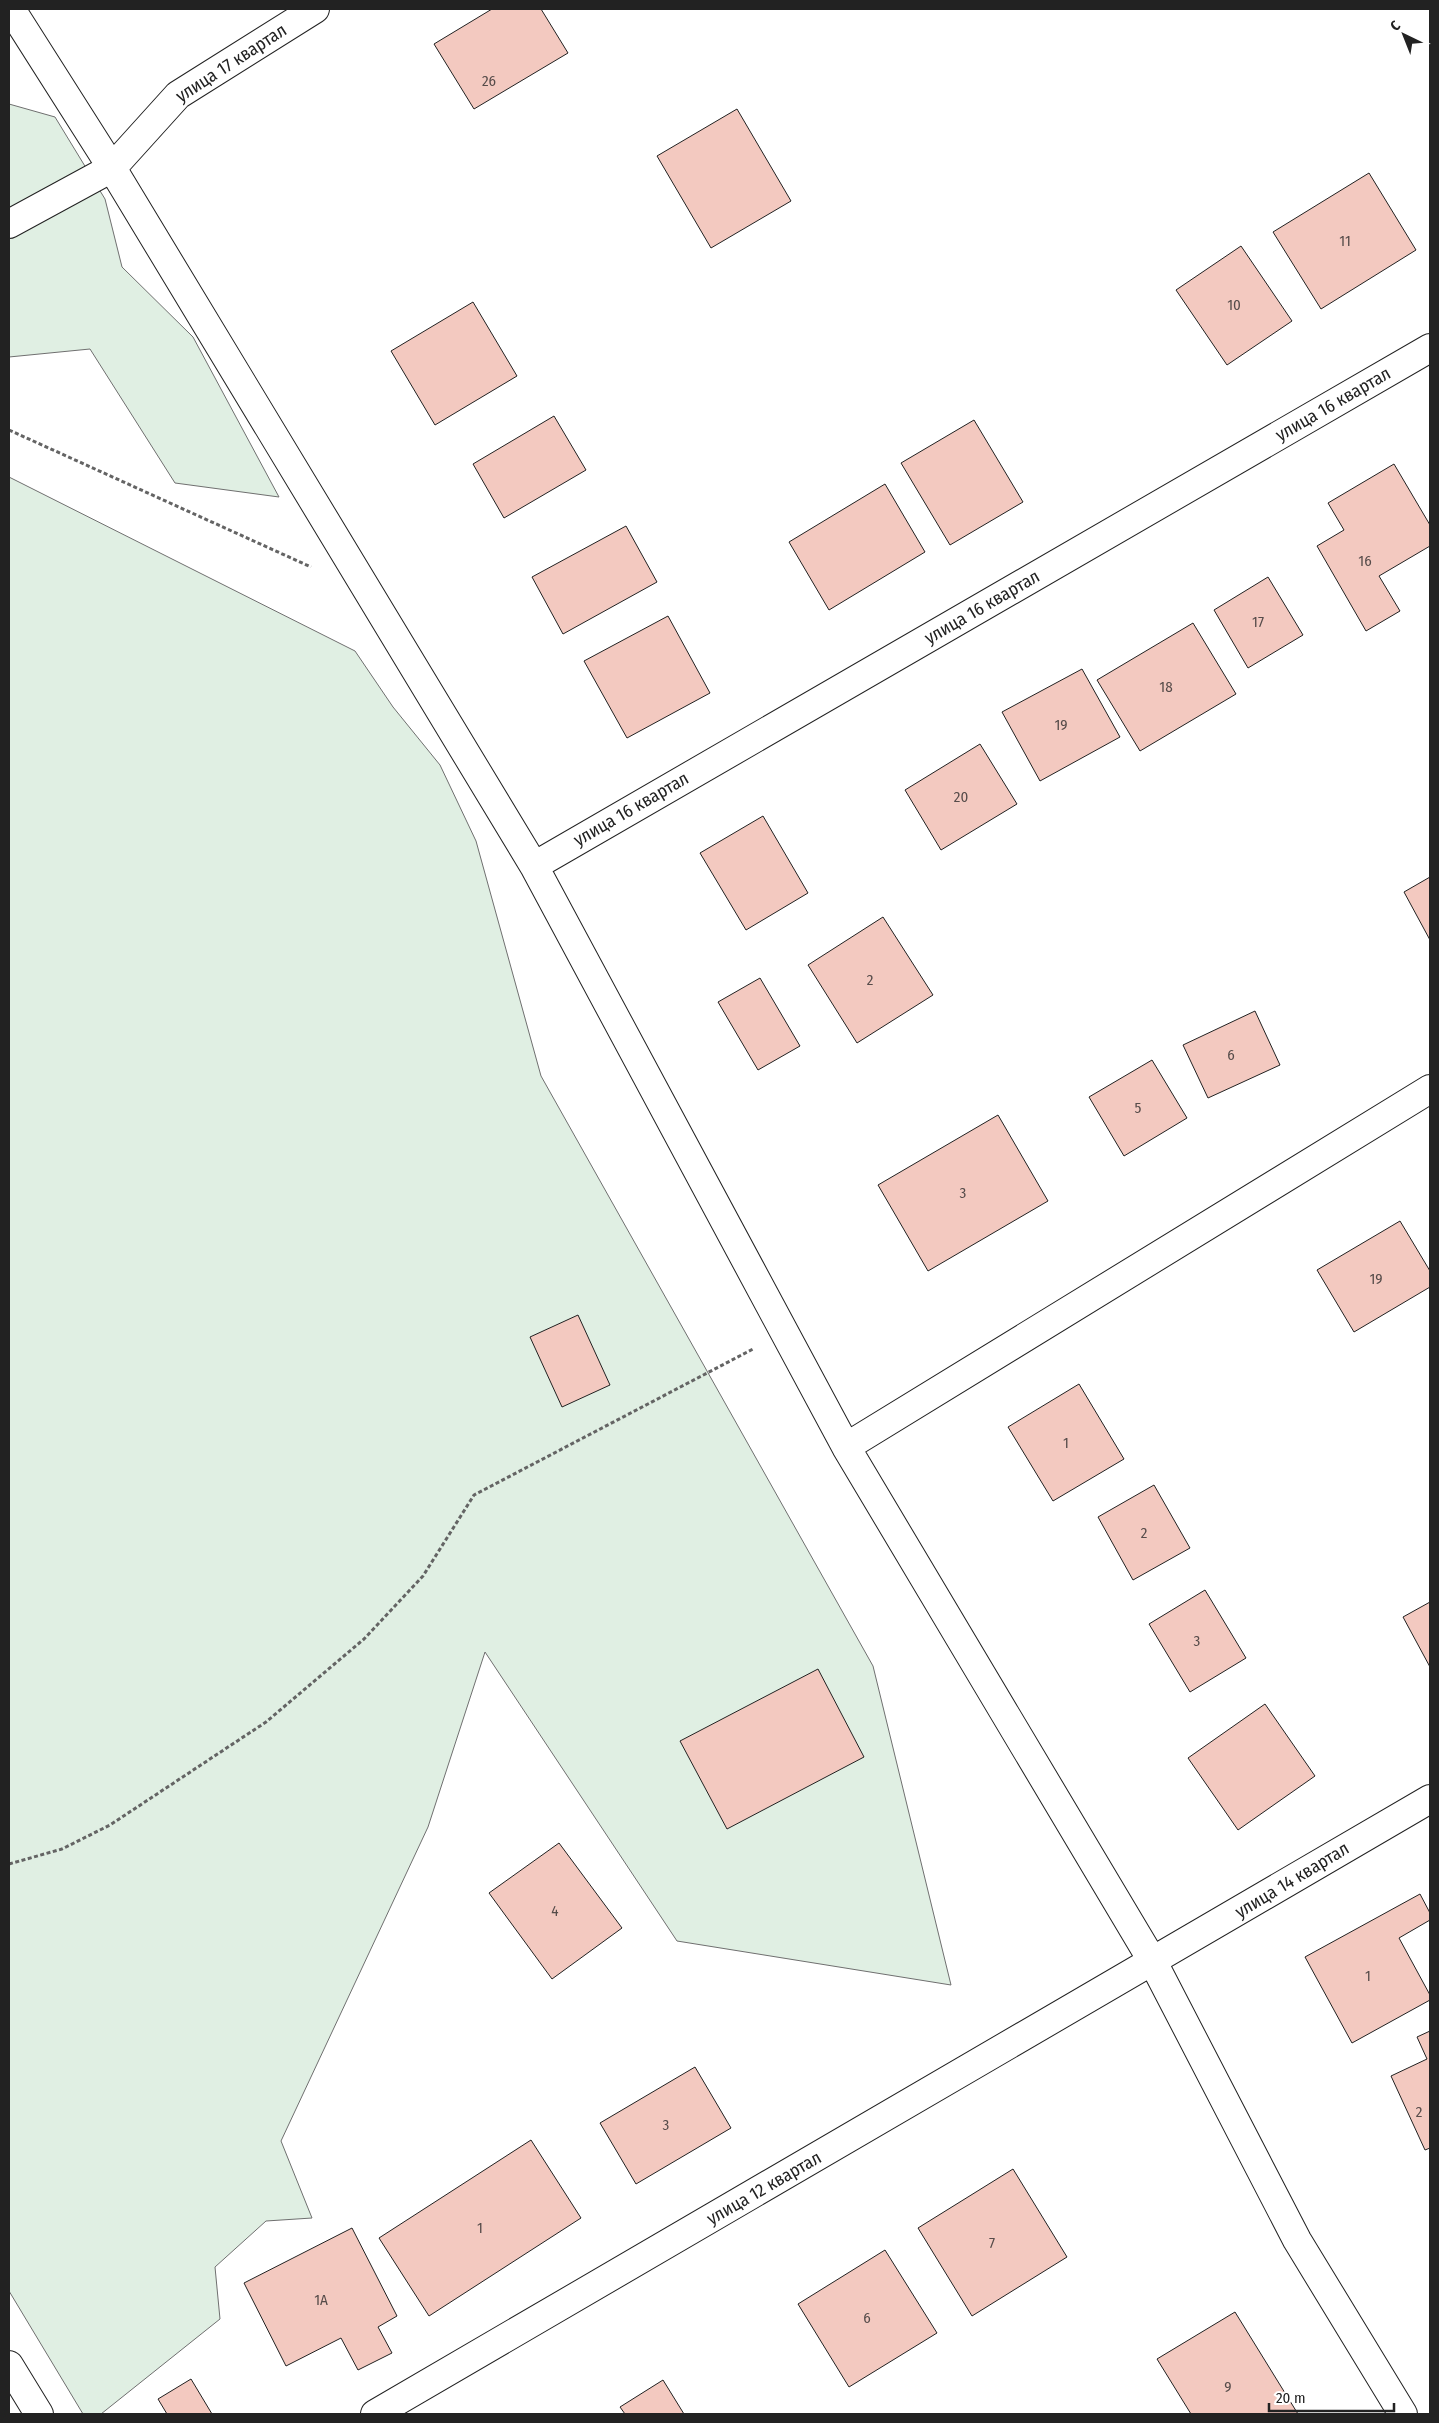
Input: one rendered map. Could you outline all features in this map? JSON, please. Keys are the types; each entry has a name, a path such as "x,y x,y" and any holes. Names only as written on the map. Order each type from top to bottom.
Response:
{"street":[{"path":"12,9 112,168 534,866 846,1447 1153,1962 1297,2240 1403,2414"},
{"name":"улица 17 квартал","path":"9,224 112,168 178,95 315,9"},
{"name":"улица 16 квартал","path":"534,866 1430,348"},
{"path":"846,1447 1430,1089"},
{"name":"улица 14 квартал","path":"1153,1962 1430,1799"},
{"name":"улица 12 квартал","path":"375,2414 1153,1962"},
{"path":"9,2366 39,2414"}],"path":[{"path":"9,430 316,569"},
{"path":"9,1864 62,1849 110,1826 266,1722 364,1639 423,1576 474,1495 785,1333"}],"green space":[{"path":"9,104 55,117 105,199 122,267 193,337 279,497 175,483 90,349 9,357"},
{"path":"9,477 355,651 393,707 440,765 476,841 541,1076 873,1666 951,1985 677,1941 485,1652 428,1827 281,2141 312,2218 266,2221 215,2267 220,2319 101,2414 83,2414 9,2291"}],"building":[{"path":"492,9 541,9 568,53 474,109 434,44"},
{"path":"737,109 791,201 711,248 657,156"},
{"path":"1369,173 1416,250 1321,309 1273,232"},
{"path":"1241,246 1292,321 1227,365 1176,290"},
{"path":"473,302 517,376 435,425 391,351"},
{"path":"554,416 586,470 504,518 473,464"},
{"path":"974,420 1023,502 950,545 901,463"},
{"path":"1394,464 1430,525 1430,546 1379,576 1400,611 1366,631 1317,546 1344,530 1328,503"},
{"path":"885,484 925,552 829,610 789,542"},
{"path":"626,526 657,582 563,634 532,577"},
{"path":"1268,577 1303,635 1248,668 1214,610"},
{"path":"668,616 710,693 627,738 584,661"},
{"path":"1193,623 1236,694 1140,751 1097,680"},
{"path":"1082,669 1120,737 1040,781 1002,712"},
{"path":"980,744 1017,804 941,850 905,790"},
{"path":"763,816 808,893 746,930 700,853"},
{"path":"1430,877 1430,940 1404,892"},
{"path":"883,917 933,995 857,1043 808,965"},
{"path":"760,978 800,1046 758,1070 718,1002"},
{"path":"1255,1011 1280,1065 1208,1098 1183,1045"},
{"path":"1152,1060 1187,1118 1124,1156 1089,1097"},
{"path":"998,1115 1048,1201 928,1271 878,1185"},
{"path":"1400,1221 1430,1271 1430,1287 1354,1332 1317,1270"},
{"path":"578,1315 610,1385 562,1407 530,1337"},
{"path":"1079,1384 1124,1459 1053,1501 1008,1427"},
{"path":"1154,1485 1190,1548 1133,1580 1098,1517"},
{"path":"1205,1590 1246,1658 1190,1692 1149,1624"},
{"path":"1430,1602 1430,1667 1403,1617"},
{"path":"818,1669 864,1757 727,1829 680,1741"},
{"path":"1265,1704 1315,1776 1238,1830 1188,1758"},
{"path":"559,1843 622,1928 552,1979 489,1893"},
{"path":"1420,1894 1430,1913 1430,1920 1399,1938 1430,1995 1430,2000 1352,2043 1305,1957"},
{"path":"1430,2031 1430,2148 1425,2150 1391,2076 1427,2059 1417,2037"},
{"path":"695,2067 731,2128 636,2184 600,2123"},
{"path":"531,2140 581,2218 429,2316 379,2238"},
{"path":"1013,2169 1067,2257 972,2316 918,2228"},
{"path":"352,2228 397,2316 378,2327 392,2353 358,2370 341,2338 286,2366 244,2283"},
{"path":"885,2250 937,2333 849,2387 798,2304"},
{"path":"1235,2312 1298,2414 1191,2414 1157,2359"},
{"path":"191,2379 212,2414 167,2414 158,2399"},
{"path":"663,2380 684,2414 625,2414 620,2407"}]}
